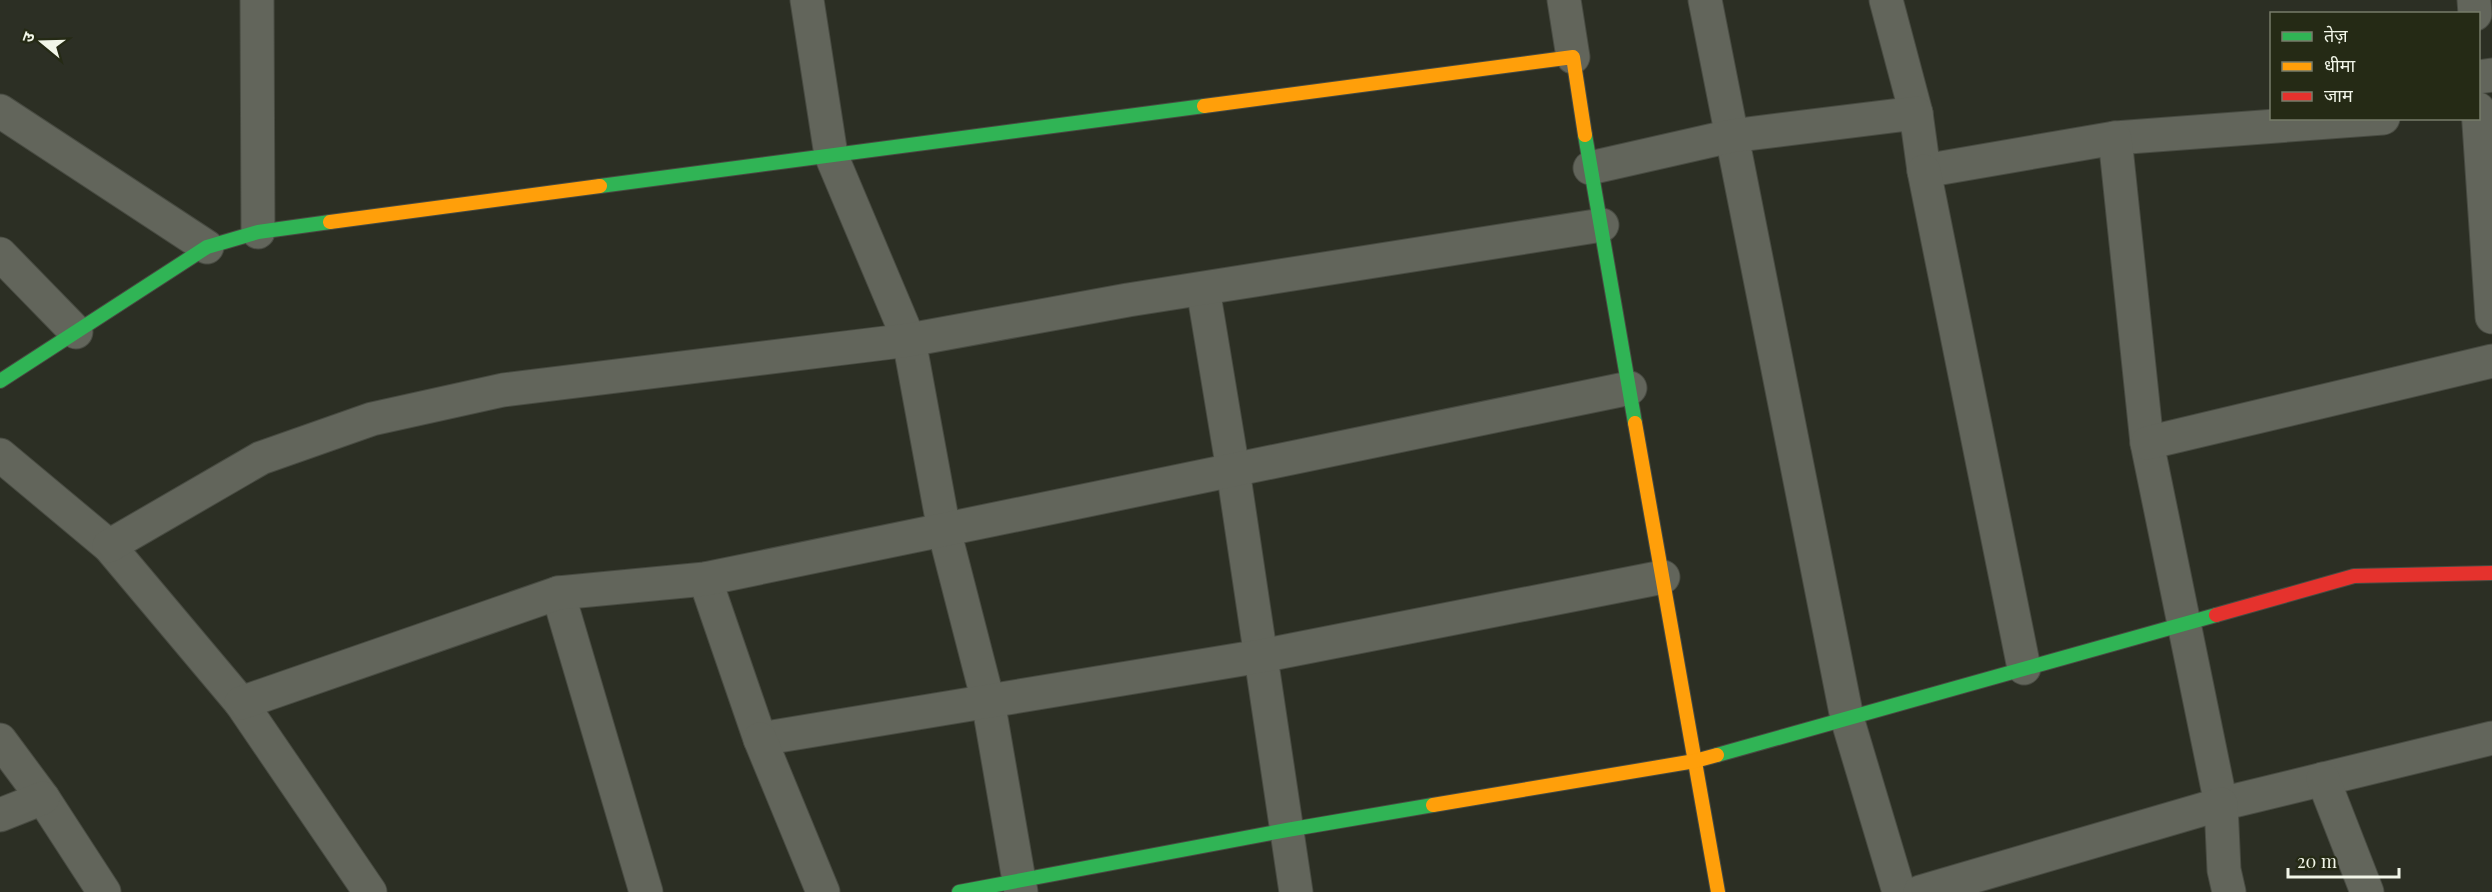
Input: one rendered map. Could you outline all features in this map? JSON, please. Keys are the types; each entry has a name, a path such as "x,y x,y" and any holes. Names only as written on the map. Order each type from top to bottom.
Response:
{"street":[{"path":"257,0 258,232"},
{"path":"807,0 831,155 909,340 944,530 987,701 1020,886"},
{"path":"1564,0 1590,168 1602,225 1718,892"},
{"path":"1705,0 1847,718 1899,892"},
{"path":"1886,0 1916,113 1924,171 2024,668"},
{"path":"0,381 207,247 258,232 1573,57"},
{"path":"0,111 207,247"},
{"path":"1590,168 1731,136 1916,113"},
{"path":"1924,171 2115,138 2355,120"},
{"path":"2479,120 2492,317"},
{"path":"2115,138 2147,443 2221,804 2224,870 2229,892"},
{"path":"110,546 261,458 372,419 503,390 909,340 1203,289 1602,225"},
{"path":"0,254 76,332"},
{"path":"1203,289 1233,470 1296,892"},
{"path":"2147,443 2492,361"},
{"path":"241,703 558,593 705,579 1630,388"},
{"path":"0,455 110,546 241,703 370,892"},
{"path":"959,892 1020,886 1287,830 1695,761 2354,576 2492,573"},
{"path":"760,739 1261,656 1663,577"},
{"path":"705,579 760,739 823,892"},
{"path":"558,593 646,892"},
{"path":"1920,892 2006,880 2221,804 2492,738"},
{"path":"0,740 43,798 104,892"},
{"path":"2323,779 2367,892"},
{"path":"0,815 43,798"}],"traffic: fast":[{"path":"600,186 1204,106"},
{"path":"1585,135 1635,423"},
{"path":"0,381 207,247 258,232 330,222"},
{"path":"1717,755 2216,615"},
{"path":"959,892 1433,805"}],"traffic: slow":[{"path":"1204,106 1573,57 1585,135"},
{"path":"330,222 600,186"},
{"path":"1635,423 1718,892"},
{"path":"1433,805 1695,761 1717,755"}],"traffic: jam":[{"path":"2216,615 2354,576 2492,573"}]}
